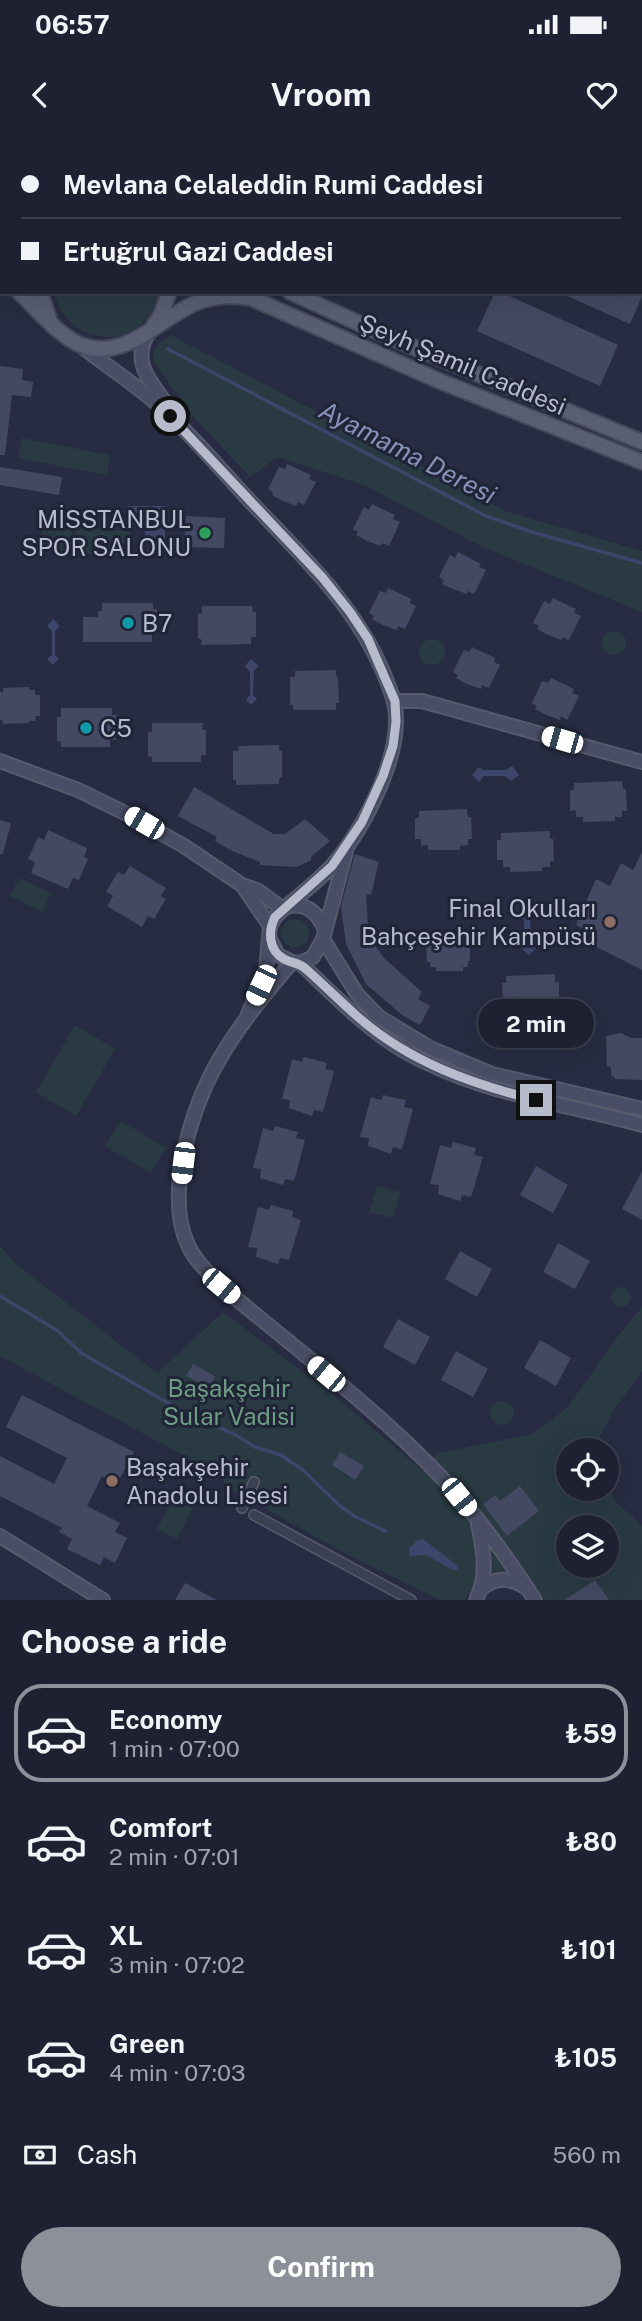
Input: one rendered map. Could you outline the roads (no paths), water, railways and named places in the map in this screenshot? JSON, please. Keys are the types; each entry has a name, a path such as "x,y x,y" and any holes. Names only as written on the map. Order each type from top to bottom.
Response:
{"main road":[{"path":"21,294 80,345"},
{"path":"41,294 51,322"},
{"path":"152,329 161,315 168,294"},
{"name":"Şeyh Şamil Caddesi","path":"294,294 454,365 642,442"},
{"name":"Şeyh Şamil Caddesi","path":"80,345 98,349 119,347 199,302 233,295 251,298 442,382 642,462"}],"street":[{"path":"152,329 142,342 141,361 146,374 185,430"},
{"path":"80,345 149,398 185,430 322,577 368,639 395,701 393,746 362,822 332,866 275,917 270,933 266,970 247,1017 206,1084 189,1135 180,1186 183,1230 188,1245 201,1265 221,1286 409,1445 445,1481 477,1519 532,1595"},
{"path":"395,701 422,701 642,762"},
{"path":"0,761 78,790 184,846 242,885 257,890 286,907 298,905 314,912 321,920 324,935 357,994 379,1017 432,1049 492,1074 642,1109"},
{"path":"247,1017 296,963 313,957 324,935 348,844"},
{"path":"242,885 270,933 278,955 296,963 359,1018 401,1049 444,1071 488,1088 642,1125"},
{"path":"242,1508 254,1482"},
{"path":"254,1515 411,1600"},
{"path":"477,1519 484,1555 478,1595"},
{"path":"0,1536 103,1600"},
{"path":"478,1595 491,1581 503,1579 516,1582 532,1595"}],"water":[{"path":"127,506 165,506 165,540 145,540 144,511 140,511 137,516 131,516 127,513"},
{"path":"53,619 60,626 55,631 55,655 59,659 53,665 47,659 52,655 52,631 47,626"},
{"path":"251,659 259,666 254,671 253,695 257,699 251,705 246,700 250,695 250,672 245,666"},
{"path":"512,766 519,775 511,781 505,776 484,776 479,782 472,775 479,767 483,770 506,770"},
{"path":"529,908 534,915 530,922 531,943 536,948 529,955 521,948 524,944 524,921 520,915"},
{"path":"423,1539 458,1566 457,1570 454,1571 426,1555 409,1556 409,1548"}],"waterway":[{"name":"Ayamama Deresi","path":"168,349 486,516 642,563"},
{"path":"0,1296 58,1331 81,1353 187,1414 234,1434 255,1447 281,1455 303,1470 354,1516 385,1531"}],"place":[{"name":"MİSSTANBUL SPOR SALONU","path":"205,533"},
{"name":"B7","path":"128,623"},
{"name":"C5","path":"86,728"},
{"name":"Final Okulları Bahçeşehir Kampüsü","path":"610,922"},
{"name":"Başakşehir Anadolu Lisesi","path":"112,1481"}],"park label":[{"name":"Başakşehir Sular Vadisi","path":"229,1402"}]}
